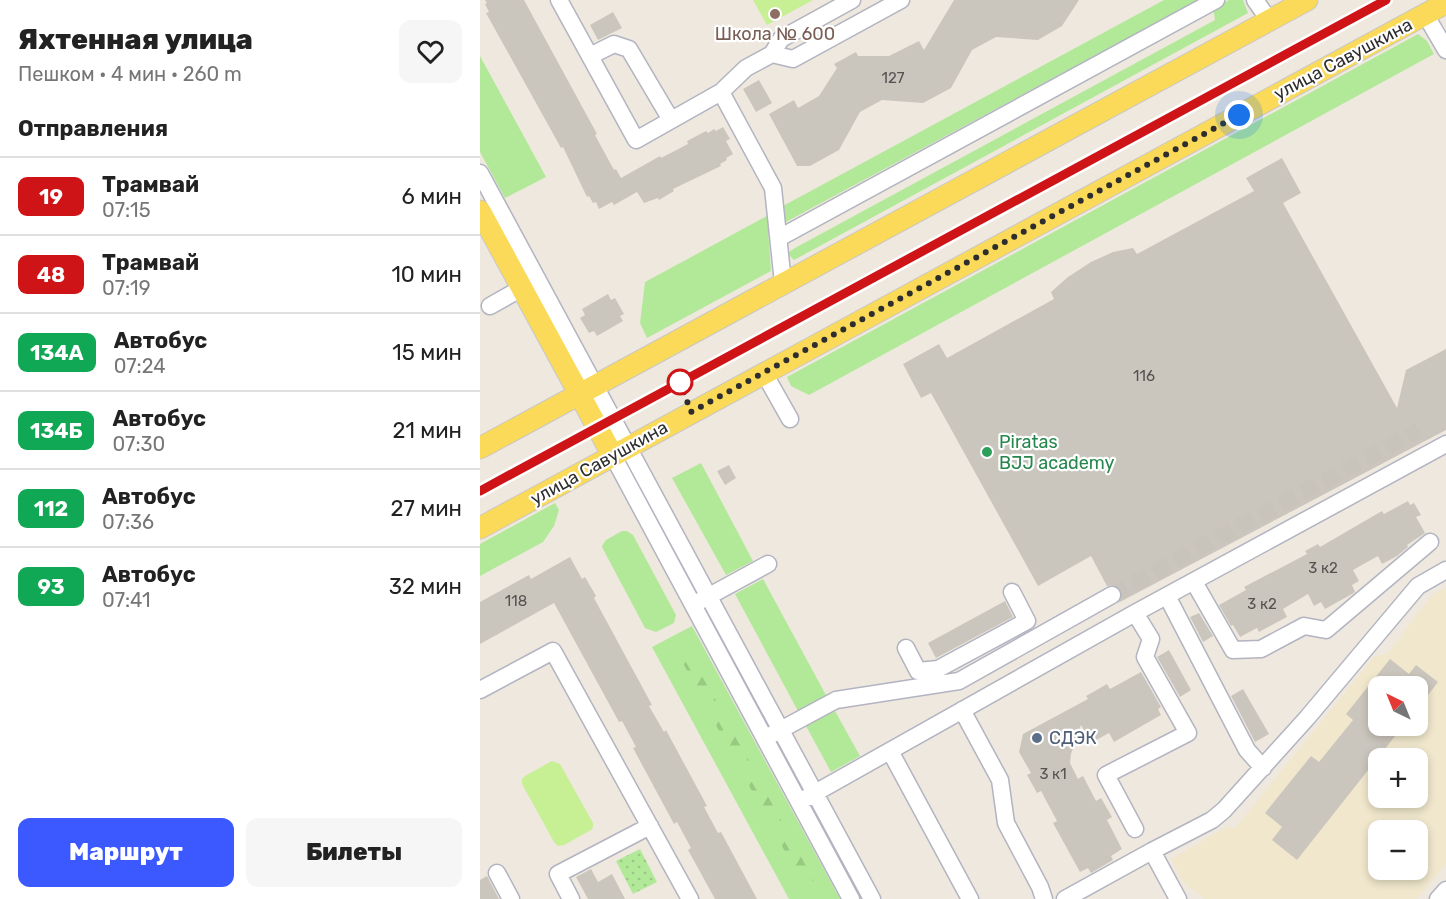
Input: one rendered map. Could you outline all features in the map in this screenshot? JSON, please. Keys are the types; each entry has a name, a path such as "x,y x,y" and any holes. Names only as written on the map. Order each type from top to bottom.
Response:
{"main road":[{"path":"480,448 1307,0"},
{"name":"улица Савушкина","path":"480,528 1446,3"},
{"path":"480,211 522,288 587,390 620,451"}],"street":[{"path":"559,0 636,140 721,92 746,68 772,54 780,39 852,0"},
{"path":"772,54 793,59 901,0"},
{"path":"779,238 1216,0"},
{"path":"1255,0 1269,20"},
{"path":"1425,14 1446,51"},
{"path":"590,56 614,44 629,49 671,120"},
{"path":"721,92 773,188 783,282"},
{"path":"480,173 587,390"},
{"path":"490,306 522,288"},
{"path":"764,373 790,419"},
{"path":"799,802 1136,613 1446,444"},
{"path":"620,451 708,596 872,899"},
{"path":"620,451 693,605 851,899"},
{"path":"1194,582 1233,650 1262,649 1304,626 1326,630 1430,542"},
{"path":"693,605 768,564"},
{"path":"1065,899 1212,820 1235,800 1418,586 1446,570"},
{"path":"764,738 836,700 939,676 1027,621 1012,592"},
{"path":"906,648 918,671 958,681 1112,595"},
{"path":"1167,596 1247,750 1263,768"},
{"path":"1135,829 1106,775 1188,733 1145,657 1151,639 1136,613"},
{"path":"480,690 553,651 690,899"},
{"path":"962,710 1000,780 1006,823 1044,899"},
{"path":"890,751 970,899"},
{"path":"570,898 558,873 650,826"},
{"path":"1152,851 1178,899"},
{"path":"497,873 511,899"},
{"path":"1438,899 1446,890"}],"shaded area":[{"path":"1446,587 1446,864 1417,899 1204,899 1182,881 1171,859 1228,826 1235,828 1375,656 1387,654 1432,595"}],"green space":[{"name":"Школа № 600","path":"753,0 813,0 767,25"},
{"path":"1164,0 1198,0 784,223 783,206"},
{"path":"1229,0 1243,0 1248,13 794,260 789,255 789,252 795,248 1215,20 1213,8"},
{"path":"1418,34 1427,41 1434,54 809,395 791,386 787,377"},
{"path":"480,56 546,177 505,198 480,152"},
{"path":"767,216 771,271 647,338 640,323 645,282"},
{"path":"701,463 753,561 726,575 672,478"},
{"path":"555,503 559,510 554,526 543,542 480,576 480,544"},
{"path":"622,531 633,535 676,615 674,623 656,632 645,628 603,549 602,546 606,540"},
{"path":"763,579 827,697 798,711 735,594"},
{"path":"692,626 840,899 789,899 652,647"},
{"path":"688,649 824,899 811,899 701,698 679,655"},
{"path":"835,711 860,756 831,772 806,726"},
{"path":"552,761 560,764 593,823 591,830 558,846 522,784 525,776"},
{"path":"640,849 657,882 633,894 616,861"}],"building":[{"path":"485,0 524,0 597,134 595,135 614,170 616,169 621,178 660,156 661,158 688,144 687,141 706,131 708,133 723,127 730,139 726,141 733,154 720,164 721,166 673,189 674,191 659,200 658,198 644,203 637,192 614,205 612,202 599,209 596,202 593,203 589,196 587,197 563,147 561,148 486,13 489,12"},
{"path":"954,0 1079,0 1062,26 1038,40 996,37 972,50 951,88 923,103 882,100 860,112 839,150 810,166 797,166 769,114 794,100 798,108 819,96 837,68 834,64 856,52 858,56 889,56 919,41 924,50"},
{"path":"613,12 622,28 598,40 590,25"},
{"path":"759,80 772,103 756,112 743,89"},
{"path":"1282,158 1301,193 1283,203 1397,408 1406,370 1446,349 1446,430 1118,603 1122,596 1121,589 1113,585 1107,586 1091,556 1038,586 931,393 921,398 903,364 939,344 947,358 1054,299 1051,292 1091,262 1113,252 1133,248 1137,254 1254,191 1246,178"},
{"path":"608,294 611,300 615,298 624,314 620,316 623,321 597,336 594,331 589,333 580,318 585,315 582,309"},
{"path":"729,465 736,478 725,485 717,471"},
{"path":"1408,501 1410,505 1414,503 1421,515 1416,517 1425,533 1407,545 1408,547 1397,556 1382,564 1378,556 1353,570 1359,581 1352,585 1355,592 1325,609 1321,602 1314,606 1308,594 1283,609 1287,617 1259,632 1257,628 1240,637 1233,625 1231,626 1219,605 1246,590 1244,587 1307,554 1305,551 1318,544 1320,547 1382,511 1384,514"},
{"path":"570,557 582,579 585,577 596,596 594,598 652,705 649,706 664,732 666,730 707,806 704,807 718,833 721,832 757,899 715,899 688,850 691,848 677,822 674,824 633,748 636,747 622,721 619,722 554,603 480,644 480,602 529,575 531,579"},
{"path":"1005,601 1013,617 936,658 928,643"},
{"path":"1199,613 1213,636 1203,642 1190,617"},
{"path":"1169,650 1191,690 1180,697 1157,657"},
{"path":"1390,659 1409,674 1416,665 1438,682 1428,695 1428,676 1376,676"},
{"path":"1141,672 1161,707 1158,709 1161,715 1114,742 1109,733 1091,743 1081,725 1071,754 1070,763 1078,779 1083,776 1096,801 1101,798 1112,817 1107,820 1122,849 1111,856 1113,860 1091,873 1088,868 1080,872 1053,823 1057,821 1041,791 1037,793 1027,775 1031,773 1019,752 1023,734 1088,699 1086,696 1107,684 1110,689"},
{"path":"1368,686 1368,736 1395,736 1386,748 1368,748 1368,770 1297,860 1272,840 1282,827 1265,813 1311,756 1319,762 1353,720 1346,714"},
{"path":"1243,689 1269,734 1255,742 1231,696"},
{"path":"591,869 598,882 612,874 625,899 588,899 576,877"},
{"path":"487,876 499,899 480,899 480,880"}],"tunnel":[{"path":"1112,595 1419,430"}],"tram line":[{"path":"480,491 1386,0"},
{"name":"19","path":"480,491 1386,0"}],"place":[{"name":"Школа № 600","path":"775,14"},
{"name":"Piratas BJJ academy","path":"987,452"},
{"name":"СДЭК","path":"1037,738"}],"route":[{"path":"680,382 691,412 1239,115"}]}
